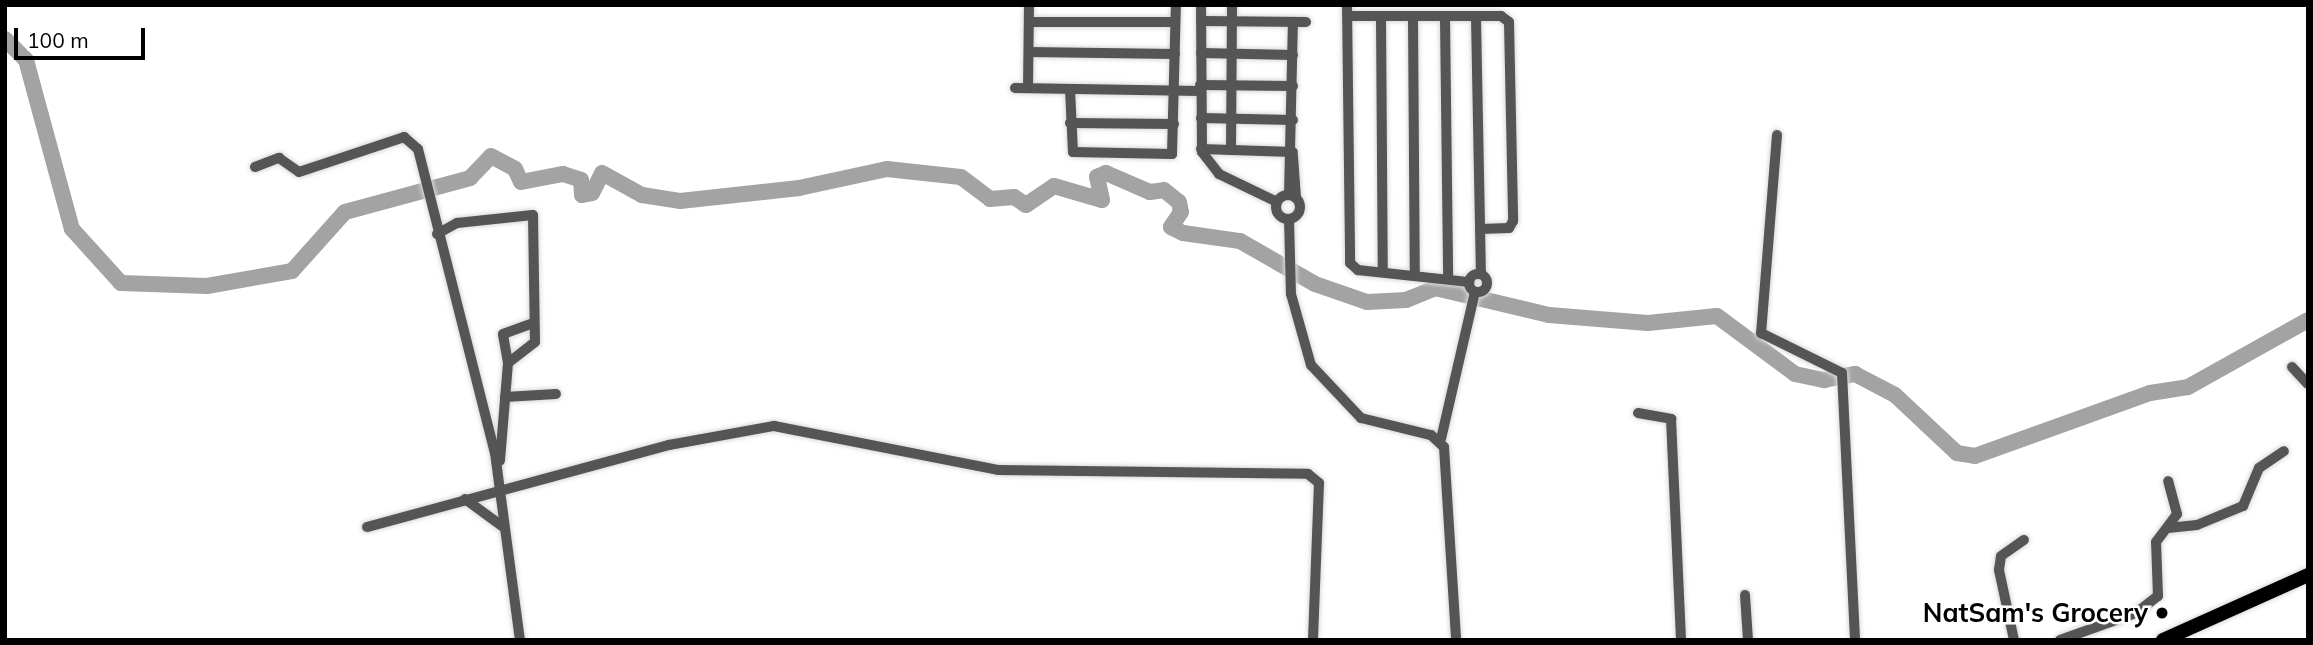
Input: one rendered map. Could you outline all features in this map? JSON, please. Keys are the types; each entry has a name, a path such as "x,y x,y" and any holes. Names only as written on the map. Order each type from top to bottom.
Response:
{"main road":[{"path":"2163,640 2308,575"},
{"path":"2186,640 2308,585"}],"street":[{"path":"1028,87 1029,5"},
{"path":"1070,89 1070,148 1079,155 1169,156 1174,124 1176,5"},
{"path":"1201,5 1201,149 1219,174 1277,202 1293,196"},
{"path":"1231,150 1232,5"},
{"path":"1476,18 1480,229 1481,274 1486,287 1473,290 1448,278 1357,270 1350,259 1347,10 1381,17 1501,16 1511,27 1513,221 1504,229 1480,229"},
{"path":"1381,17 1383,272"},
{"path":"1412,17 1415,275"},
{"path":"1445,18 1448,278"},
{"path":"1201,21 1306,22"},
{"path":"1029,22 1175,22"},
{"path":"1289,219 1298,212 1293,196 1293,22"},
{"path":"1029,52 1175,54"},
{"path":"1201,53 1293,55"},
{"path":"1015,88 1174,91 1232,85 1293,86"},
{"path":"1201,118 1293,120"},
{"path":"1070,123 1174,124"},
{"path":"1777,135 1760,333 1842,377 1855,640"},
{"path":"255,167 279,158 299,172 404,137 418,149 498,472 502,526 520,640"},
{"path":"1201,149 1293,154"},
{"path":"1277,202 1278,214 1289,219"},
{"path":"438,234 457,223 533,215 534,347 508,363"},
{"path":"1289,219 1289,280 1302,346 1345,408 1381,428 1441,439"},
{"path":"1456,640 1441,439 1472,310 1473,290"},
{"path":"498,472 508,363 503,334 534,323"},
{"path":"2291,367 2308,384"},
{"path":"505,397 556,394"},
{"path":"1638,413 1671,419 1681,640"},
{"path":"367,527 669,445 774,426 998,470 1308,474 1319,483 1313,640"},
{"path":"2168,528 2197,524 2243,506 2259,468 2284,452"},
{"path":"2060,640 2136,612 2158,596 2156,542 2177,514 2168,481"},
{"path":"465,499 502,526"},
{"path":"2014,640 1999,570 2001,556 2024,540"},
{"path":"1745,595 1748,640"}],"waterway":[{"path":"5,39 26,60 72,229 121,283 207,286 292,271 345,212 470,178 491,156 515,169 521,182 563,174 581,180 582,195 592,193 602,173 642,195 680,201 799,188 887,169 961,177 990,199 1014,197 1026,205 1054,186 1102,200 1097,177 1106,173 1150,192 1164,190 1179,202 1181,212 1171,227 1183,233 1240,241 1315,284 1367,302 1406,300 1435,288 1549,315 1648,323 1717,316 1795,374 1824,380 1855,374 1895,395 1957,453 1975,456 2150,393 2188,387 2308,320"}],"place":[{"name":"NatSam's Grocery","path":"2162,613"}]}
